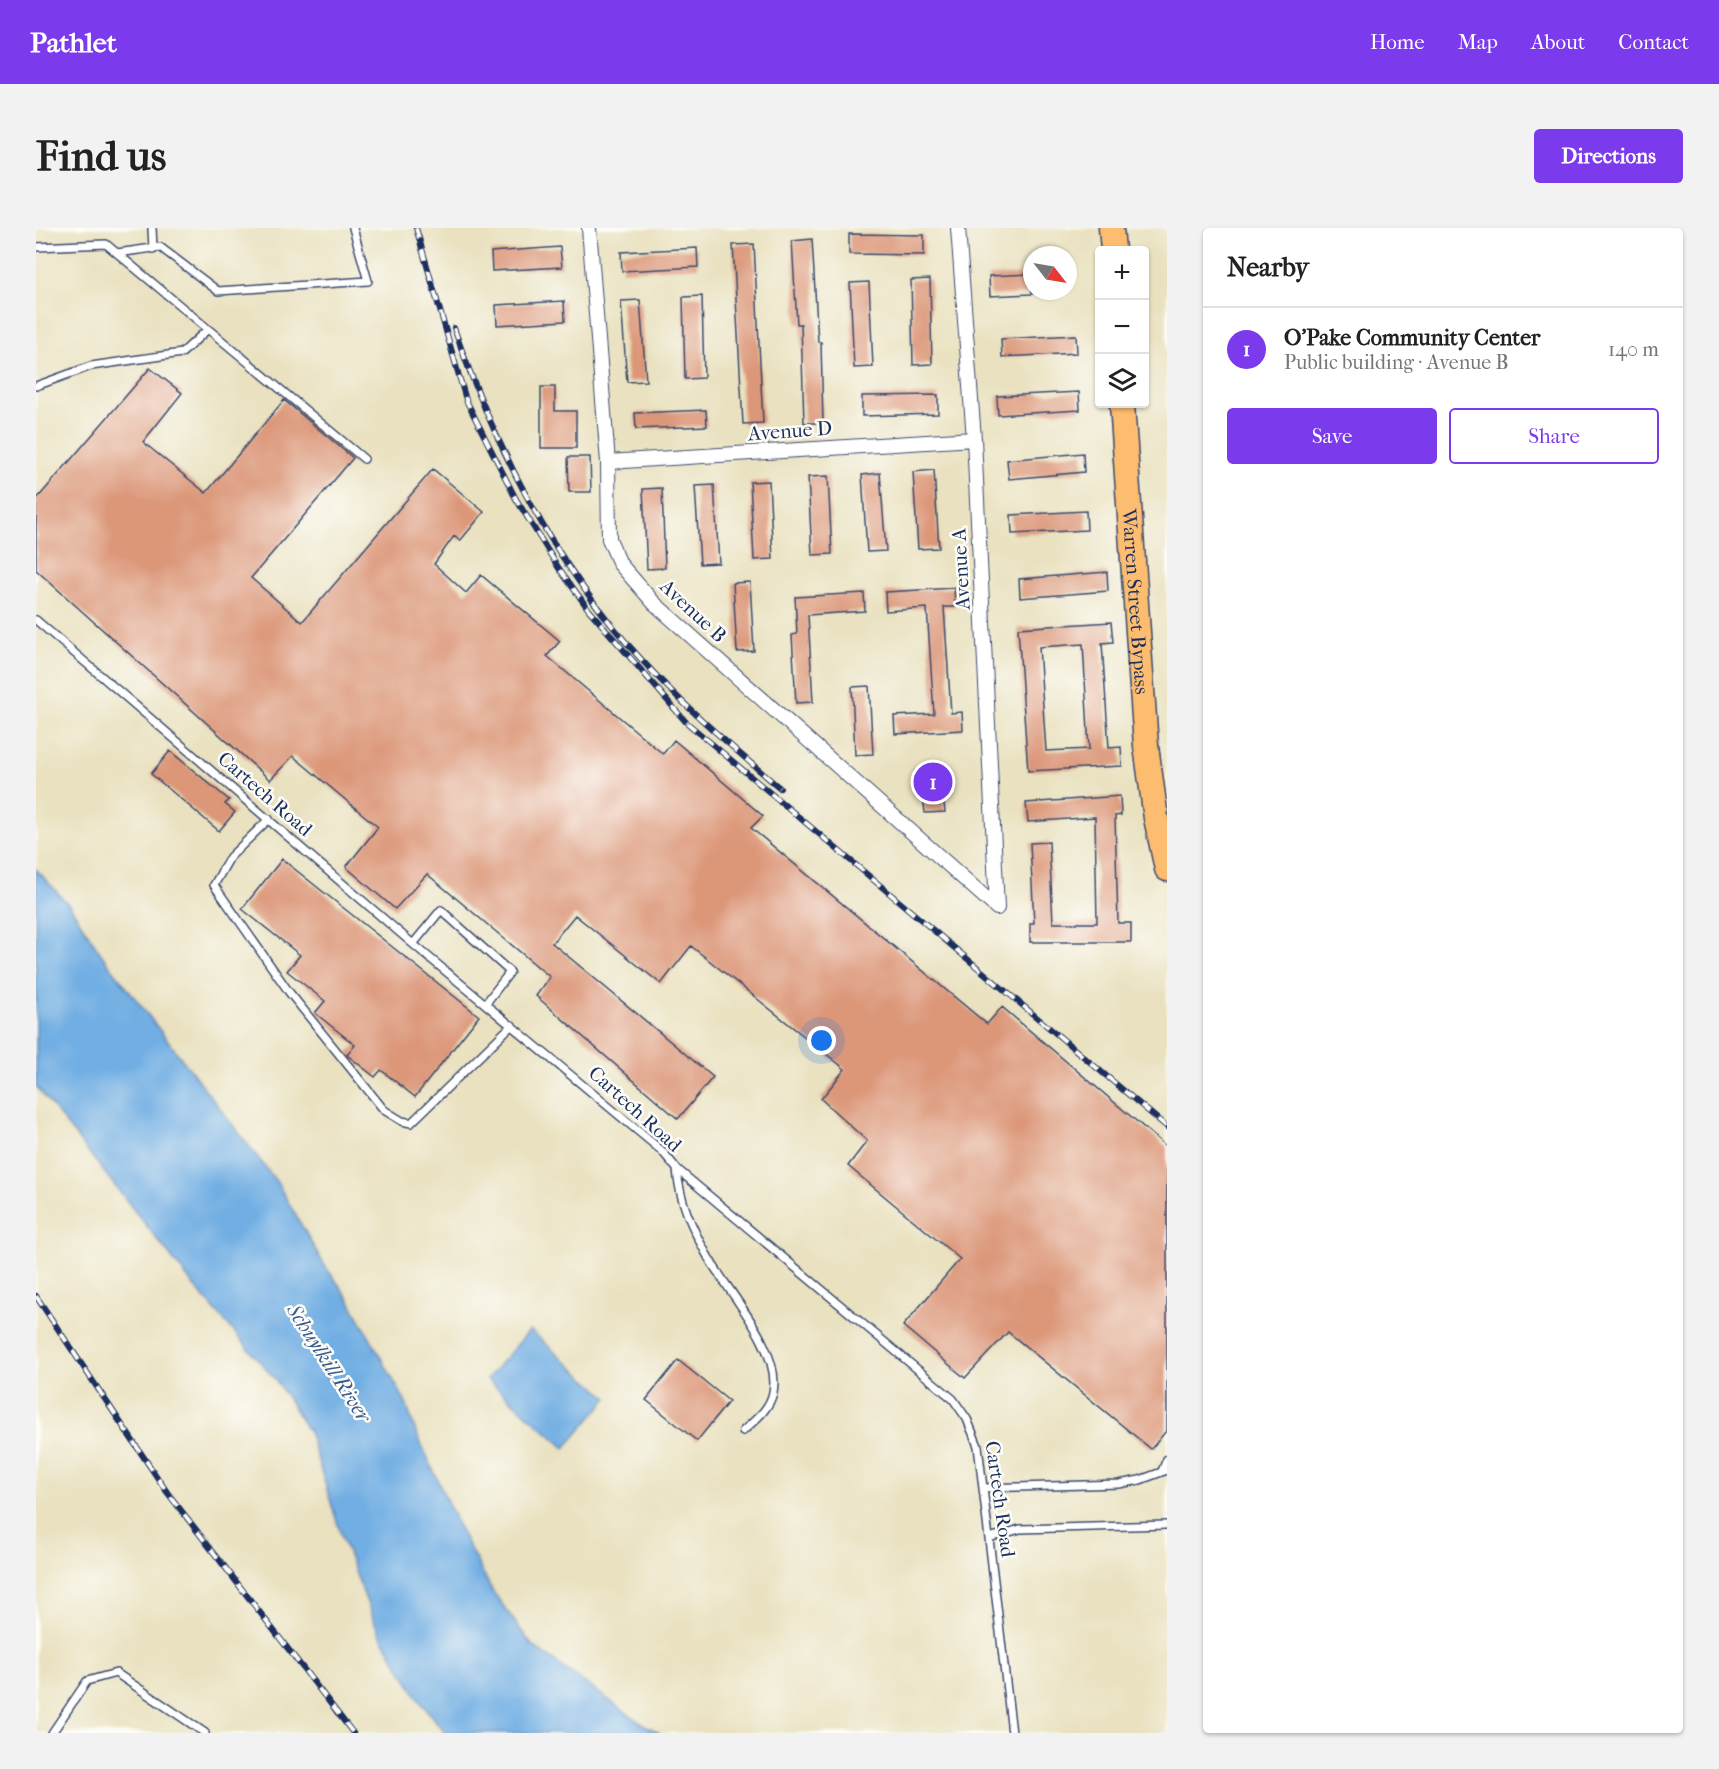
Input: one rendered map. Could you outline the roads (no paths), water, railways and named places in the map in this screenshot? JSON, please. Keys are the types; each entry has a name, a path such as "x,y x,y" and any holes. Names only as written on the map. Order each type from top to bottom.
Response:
{"highway":[{"path":"1111,228 1113,246"},
{"path":"1128,228 1129,246"},
{"name":"Warren Street Bypass","path":"1122,408 1146,746 1154,807 1167,869"},
{"name":"Warren Street Bypass","path":"1139,408 1159,706 1167,787"}],"street":[{"name":"Avenue B","path":"589,228 608,462 609,539 620,564 663,611 997,908"},
{"name":"Avenue A","path":"958,228 974,439 997,908"},
{"name":"Avenue D","path":"608,462 974,439"}],"lane":[{"path":"152,228 153,249"},
{"path":"117,253 160,248 218,291 368,281 353,228"},
{"path":"36,248 106,244 364,459"},
{"path":"36,386 91,366 182,353 208,329"},
{"name":"Cartech Road","path":"36,620 413,944 662,1151 677,1169 953,1399 967,1419 978,1446 1012,1733"},
{"path":"269,819 230,857 214,885 296,1001 384,1110 402,1121 411,1123 512,1026"},
{"path":"413,944 441,910 510,972 486,1004"},
{"path":"677,1169 678,1188 707,1256 761,1341 771,1367 773,1395 762,1415 743,1431"},
{"path":"983,1488 1119,1484 1140,1480 1165,1471 1167,1459"},
{"path":"989,1538 1020,1529 1167,1525"},
{"path":"52,1733 87,1681 116,1673 206,1733"}],"water":[{"name":"Schuylkill River","path":"36,869 70,906 101,954 276,1181 325,1266 347,1296 405,1401 416,1432 461,1532 493,1592 532,1645 641,1723 660,1733 445,1733 420,1701 378,1631 342,1538 309,1432 275,1379 194,1286 36,1086"},
{"path":"530,1330 608,1398 565,1448 487,1379"}],"railway":[{"path":"416,228 466,400 516,499 558,567 589,610 686,722 1167,1127"},
{"path":"454,328 470,373 508,461 554,544 580,583 609,622 656,676 708,726 780,788"},
{"path":"36,1296 167,1492 353,1733"}],"place":[{"name":"O’Pake Community Center","path":"933,782"}]}
